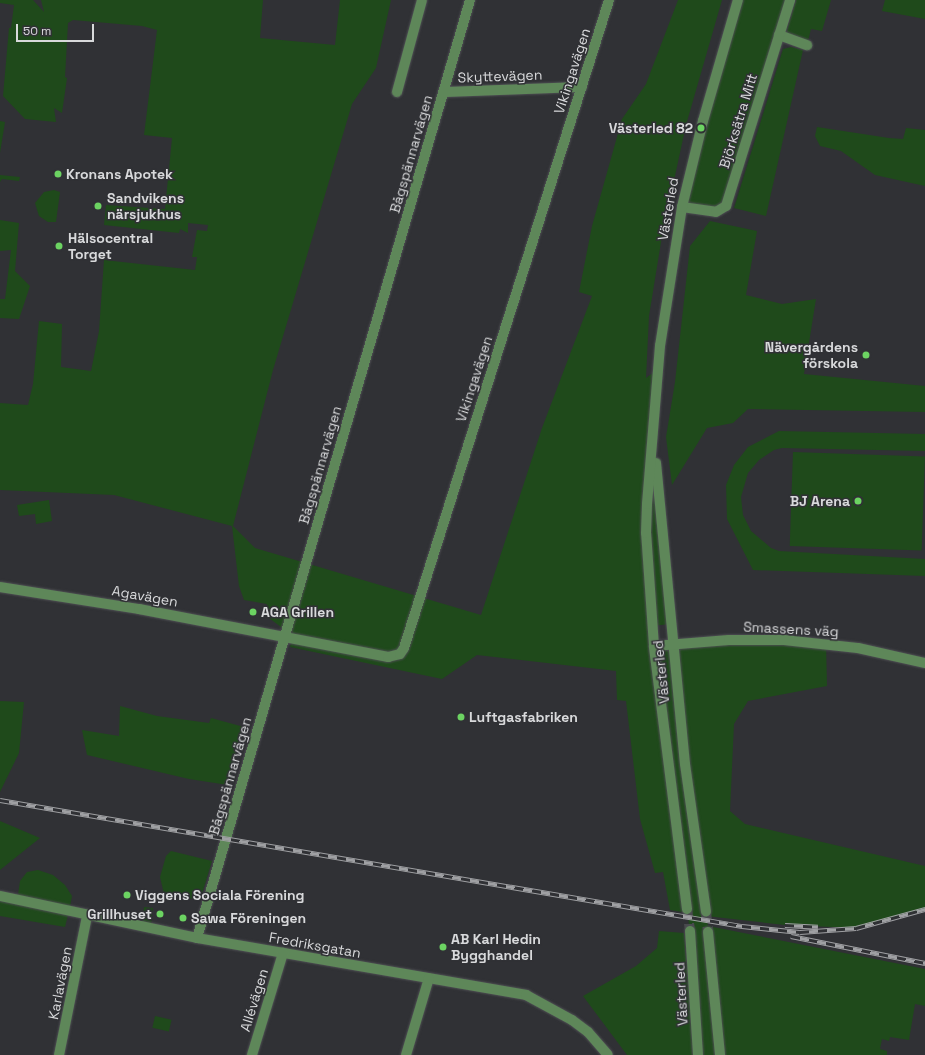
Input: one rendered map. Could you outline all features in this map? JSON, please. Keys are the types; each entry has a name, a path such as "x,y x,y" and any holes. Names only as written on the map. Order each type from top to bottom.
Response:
{"street":[{"path":"397,92 422,0"},
{"name":"Bågspännarvägen","path":"197,938 470,0"},
{"name":"Vikingavägen","path":"285,637 388,657 400,654 404,648 609,0"},
{"name":"Västerled","path":"687,909 654,646 646,533 660,346 682,208 703,121 738,0"},
{"name":"Björksätra Mitt","path":"682,208 716,212 726,206 790,0"},
{"path":"779,35 807,45"},
{"name":"Skyttevägen","path":"444,92 582,87"},
{"name":"Västerled","path":"654,429 672,644 685,764 706,912"},
{"name":"Agavägen","path":"0,587 139,609 285,637"},
{"name":"Smassens väg","path":"654,646 729,640 824,643 925,663"},
{"name":"Fredriksgatan","path":"0,896 87,916 197,938 526,995 572,1020 588,1032 608,1055"},
{"name":"Karlavägen","path":"60,1055 87,916"},
{"name":"Västerled","path":"690,931 698,1055"},
{"path":"708,932 720,1055"},
{"name":"Allévägen","path":"252,1055 283,953"},
{"path":"406,1055 429,978"}],"green space":[{"path":"0,0 33,0 44,12 41,0 263,0 260,38 335,45 340,0 391,0 376,68 352,104 273,370 233,526 255,548 481,615 542,428 592,296 579,292 592,226 622,119 646,84 678,0 722,0 686,125 662,236 649,316 646,378 658,369 654,429 670,624 652,626 653,645 826,643 827,686 748,701 734,724 730,811 745,824 925,866 925,909 856,928 785,925 706,916 708,926 925,969 925,1006 915,1004 909,1040 890,1037 889,1041 882,1039 880,1049 887,1051 887,1055 698,1055 688,913 670,910 663,872 655,873 640,819 626,701 617,700 616,671 477,655 442,679 290,647 293,636 265,615 267,604 244,600 239,586 232,526 114,495 0,490 0,403 28,405 33,384 39,321 62,324 61,367 91,371 99,331 104,260 195,270 197,257 192,257 197,230 207,231 208,225 188,223 188,233 180,229 179,233 104,225 106,205 165,209 172,138 144,135 157,30 142,26 73,20 68,23 65,77 67,78 62,113 54,108 56,122 25,119 3,96 9,28 11,28 14,5 0,3"},
{"path":"738,0 790,0 724,209 682,207"},
{"path":"796,0 831,0 822,31 811,29 807,45 785,37"},
{"path":"885,0 925,0 925,19 882,11"},
{"path":"791,47 803,50 766,216 734,208 783,49"},
{"path":"0,121 5,122 0,153"},
{"path":"817,127 903,139 906,128 925,130 925,186 875,175 841,151 820,146 815,136"},
{"path":"0,175 20,177 19,181 2,179 0,182"},
{"path":"54,190 60,192 56,222 48,222 39,216 35,203 44,192"},
{"path":"0,220 19,223 15,271 30,286 19,319 0,318 0,299 5,299 11,250 0,251"},
{"path":"710,221 757,231 746,295 782,304 816,299 804,374 925,386 925,412 748,409 733,423 707,428 672,485 666,437 675,382 690,246"},
{"path":"779,431 925,434 925,451 782,448 774,450 759,460 748,473 741,497 743,515 751,531 771,548 779,551 925,559 925,576 753,570 727,519 726,485 734,465 748,447"},
{"name":"BJ Arena","path":"793,452 925,457 922,551 790,546"},
{"path":"49,500 52,521 36,524 35,514 19,516 17,505"},
{"path":"0,701 24,702 19,753 0,792"},
{"path":"120,706 157,716 209,723 211,718 244,727 228,785 189,779 87,755 82,730 119,736"},
{"path":"0,821 40,838 0,870"},
{"path":"171,851 212,861 200,900 164,894 160,877 166,856"},
{"path":"38,870 53,875 65,885 72,896 70,907 18,895 20,881 27,872"},
{"path":"0,896 69,911 65,927 0,916"},
{"path":"144,907 153,908 151,924 142,923"},
{"path":"659,931 684,933 693,1055 627,1055 583,996 636,966 657,948"},
{"path":"155,1016 172,1020 169,1032 152,1028"}],"tunnel":[{"path":"687,909 690,931"},
{"path":"706,912 708,932"}],"railway":[{"path":"0,800 742,926 800,932 856,928 925,909"},
{"path":"785,925 818,927"},
{"path":"791,936 925,963"}],"place":[{"name":"Västerled 82","path":"701,128"},
{"name":"Kronans Apotek","path":"58,174"},
{"name":"Sandvikens närsjukhus","path":"98,206"},
{"name":"Hälsocentral Torget","path":"59,246"},
{"name":"Nävergårdens förskola","path":"866,355"},
{"name":"BJ Arena","path":"858,501"},
{"name":"AGA Grillen","path":"253,612"},
{"name":"Luftgasfabriken","path":"461,717"},
{"name":"Viggens Sociala Förening","path":"127,895"},
{"name":"Grillhuset","path":"160,914"},
{"name":"Sawa Föreningen","path":"183,918"},
{"name":"AB Karl Hedin Bygghandel","path":"443,947"}]}
